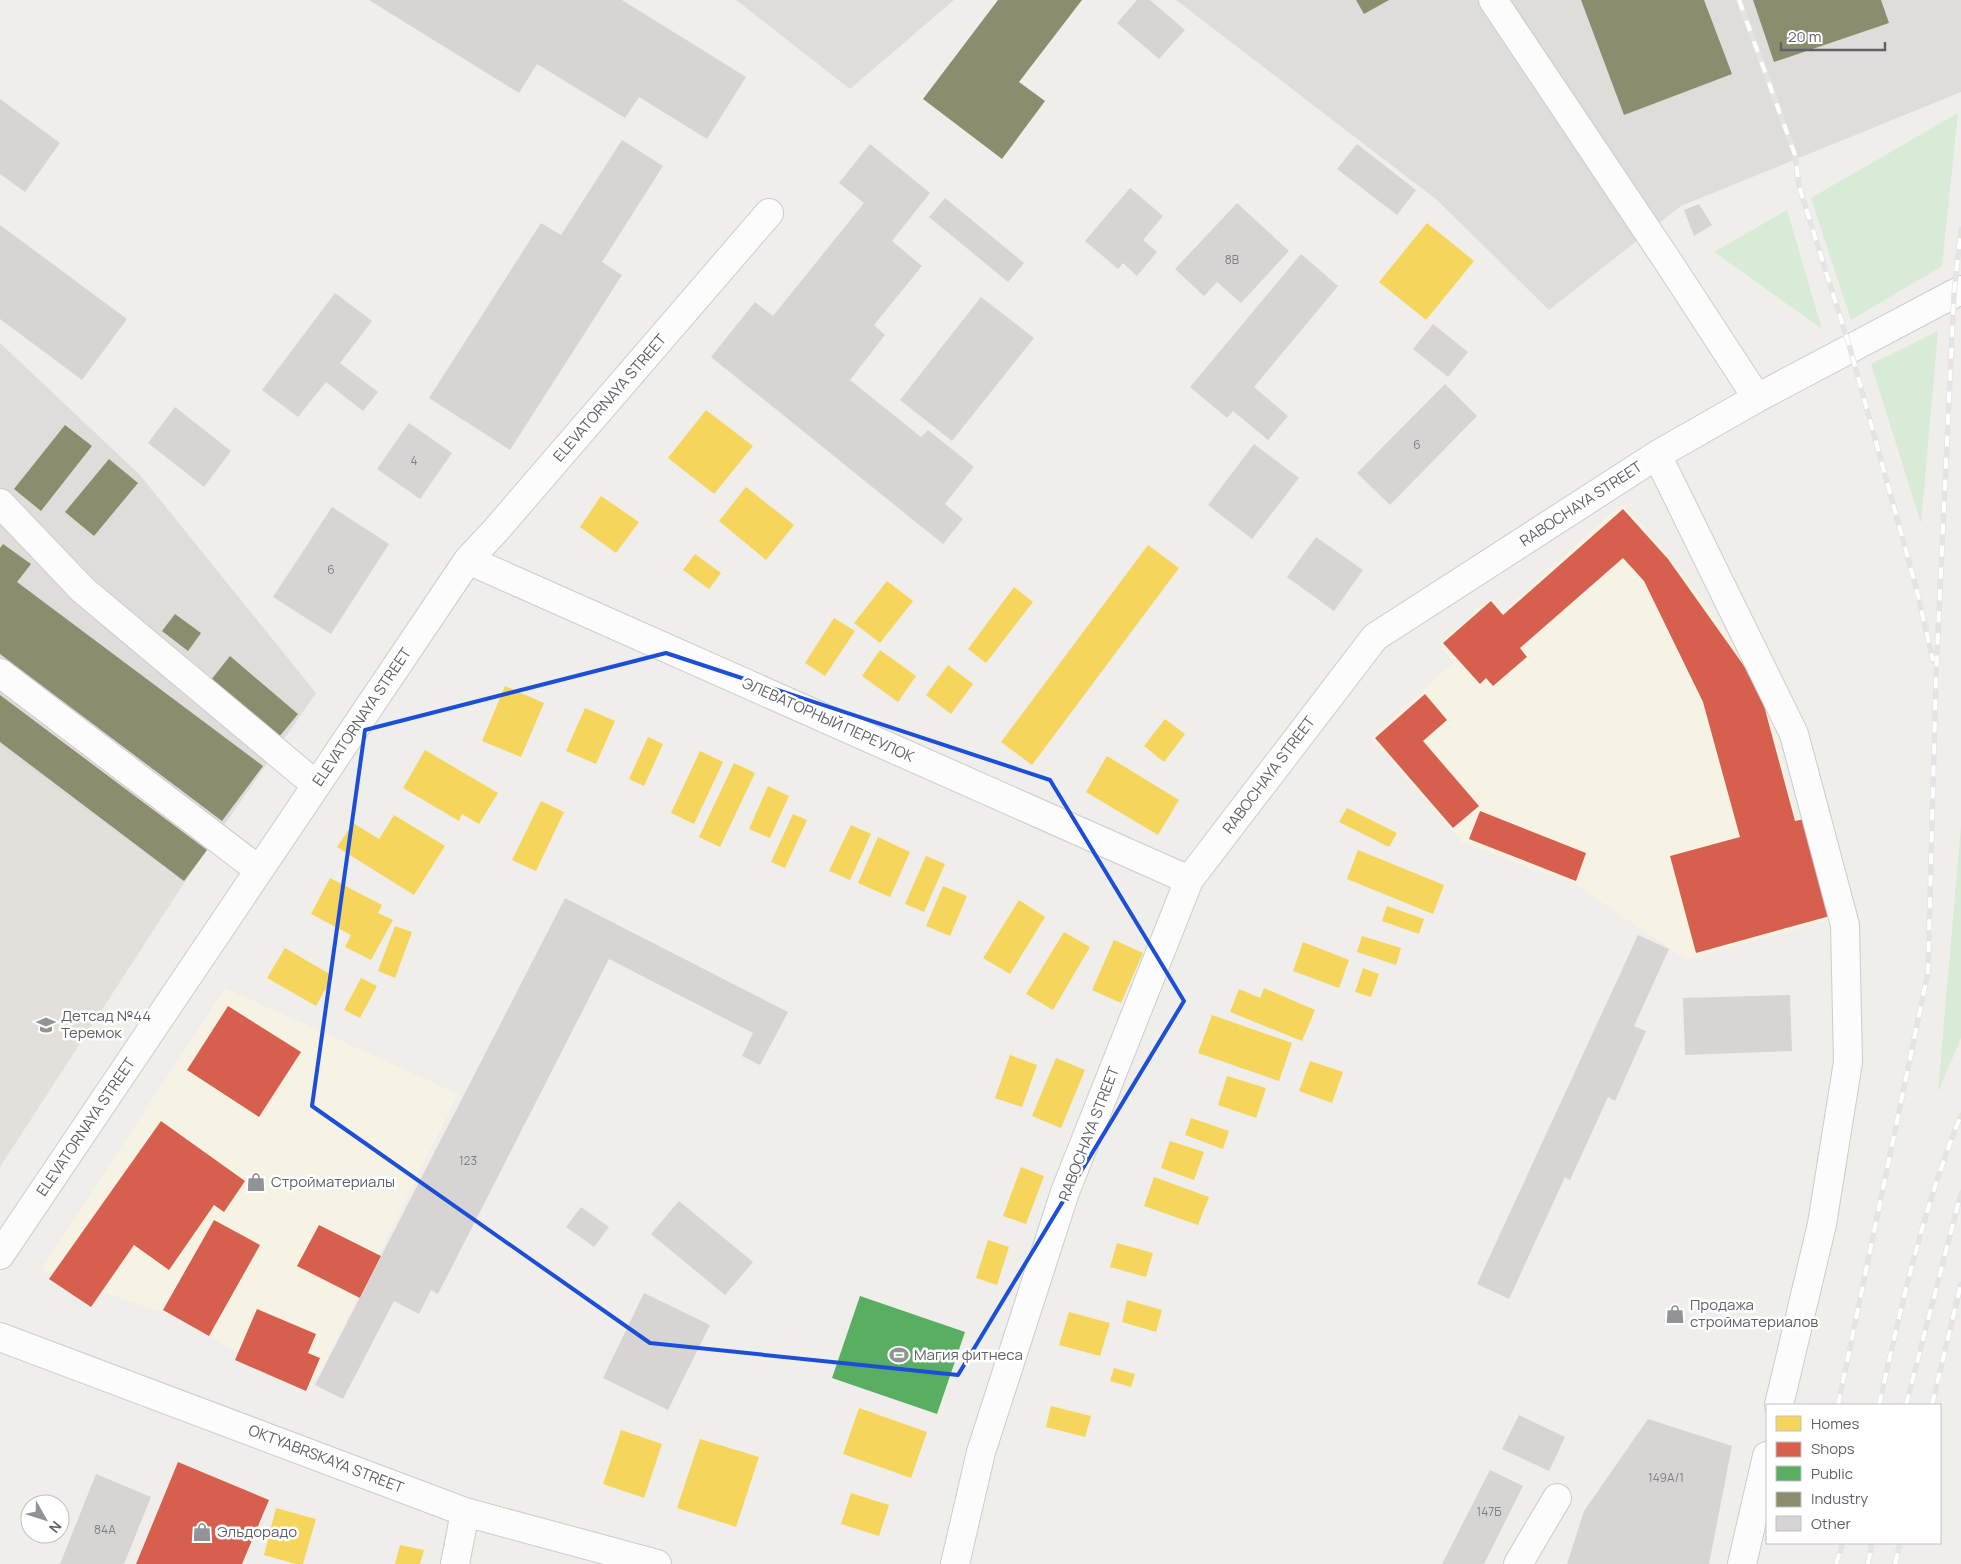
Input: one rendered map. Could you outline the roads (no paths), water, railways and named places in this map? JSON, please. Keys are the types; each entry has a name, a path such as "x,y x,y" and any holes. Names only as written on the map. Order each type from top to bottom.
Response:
{"street":[{"path":"1492,0 1670,263 1757,398"},
{"name":"ELEVATORNAYA STREET","path":"0,1255 468,560 769,213"},
{"name":"RABOCHAYA STREET","path":"955,1564 980,1452 1065,1192 1189,880 1375,637 1658,455 1757,398 1961,290"},
{"path":"1658,455 1794,734 1845,925 1848,1062 1822,1224 1779,1404"},
{"path":"0,503 83,590 316,786"},
{"name":"ЭЛЕВАТОРНЫЙ ПЕРЕУЛОК","path":"468,560 1189,880"},
{"path":"0,673 259,870"},
{"name":"OKTYABRSKAYA STREET","path":"0,1337 465,1512 657,1564"},
{"path":"1742,1564 1766,1460"},
{"path":"1518,1564 1557,1498"},
{"path":"455,1564 465,1512"}],"railway":[{"path":"1739,0 1795,155 1799,186 1850,348 1916,587 1933,661"},
{"path":"1838,1404 1928,972 1936,676 1954,294 1961,229"},
{"path":"1879,1404 1924,1222 1947,1150 1961,1115"},
{"path":"1906,1404 1961,1193"},
{"path":"1932,1404 1961,1284"},
{"path":"1836,1564 1843,1544"},
{"path":"1868,1564 1872,1544"},
{"path":"1895,1564 1900,1544"}],"place":[{"name":"Детсад №44 Теремок","path":"46,1025"},
{"name":"Стройматериалы","path":"256,1182"},
{"name":"Продажа стройматериалов","path":"1675,1314"},
{"name":"Магия фитнеса","path":"899,1355"},
{"name":"Эльдорадо","path":"202,1532"}]}
